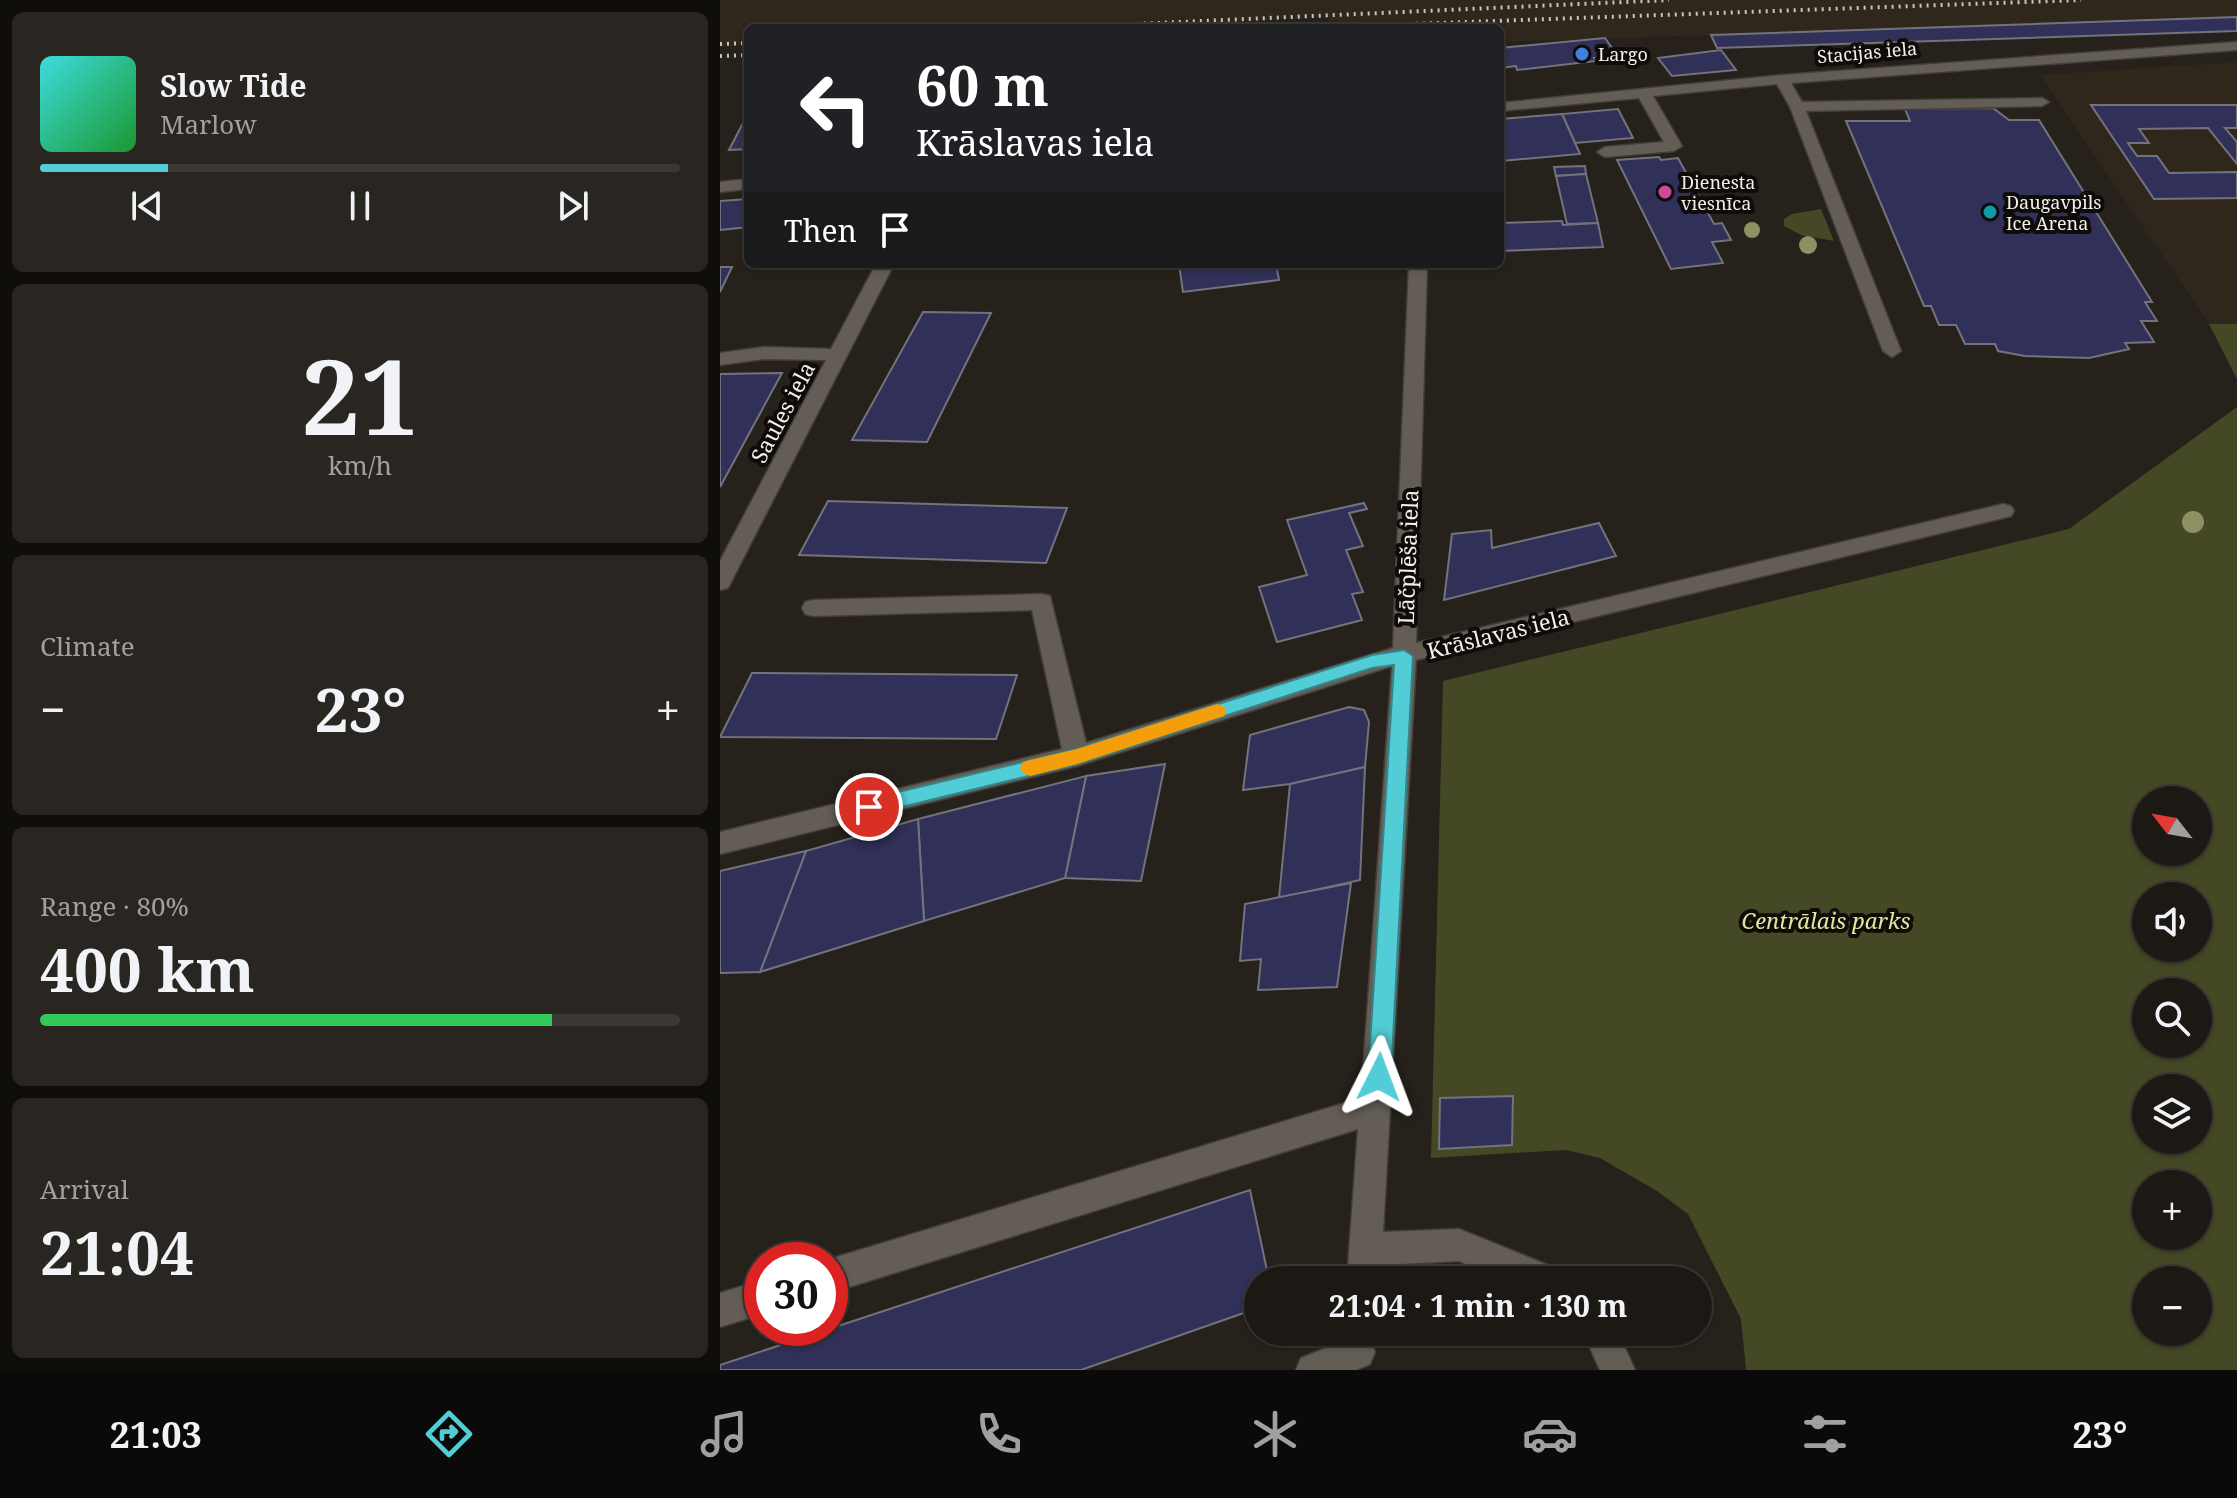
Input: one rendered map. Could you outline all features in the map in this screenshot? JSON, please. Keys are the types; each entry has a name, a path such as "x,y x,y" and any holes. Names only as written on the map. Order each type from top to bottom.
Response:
{"street":[{"name":"Stacijas iela","path":"1504,107 1782,79 2237,46"},
{"path":"1782,79 1797,107 1892,351"},
{"path":"1605,152 1674,146 1643,92"},
{"path":"1797,107 2042,102"},
{"path":"720,187 744,184"},
{"name":"Saules iela","path":"720,582 883,268"},
{"name":"Lāčplēša iela","path":"1365,1264 1404,656 1418,268"},
{"path":"720,359 764,353 838,355"},
{"name":"Krāslavas iela","path":"720,843 1077,756 1372,662 2003,511"},
{"path":"813,608 1042,602 1077,756"},
{"path":"848,1270 1377,1108"},
{"path":"1365,1264 1459,1245 1509,1266"},
{"path":"720,1310 744,1303"},
{"path":"1607,1346 1618,1370"},
{"path":"1313,1370 1359,1351"}],"shaded area":[{"path":"720,0 2237,0 2237,17 1504,42 1504,24 1308,24 1329,23 1328,17 1182,24 744,24 744,45 720,47"},
{"path":"2237,62 2237,324 2209,324 2040,75"}],"green space":[{"path":"1821,209 1834,241 1801,235 1784,226 1784,219 1792,214"},
{"path":"2209,324 2237,324 2237,379"},
{"name":"Centrālais parks","path":"2237,407 2237,1370 1746,1370 1741,1319 1688,1214 1657,1191 1600,1158 1566,1150 1431,1158 1443,681 2069,529"}],"building":[{"path":"2237,17 2237,31 1717,48 1711,35"},
{"path":"1605,38 1617,55 1594,58 1596,61 1517,70 1516,66 1504,68 1504,48"},
{"path":"1721,50 1736,70 1672,76 1658,58"},
{"path":"2091,105 2237,105 2237,128 2225,128 2237,142 2237,164 2208,128 2139,129 2149,143 2128,143 2137,156 2157,156 2169,173 2237,172 2237,198 2154,199"},
{"name":"Daugavpils Ice Arena","path":"1993,108 2009,120 2039,120 2152,302 2145,302 2157,321 2141,321 2154,342 2125,343 2129,349 2089,358 2025,356 1998,351 1995,344 1965,344 1956,325 1939,325 1931,306 1924,306 1846,121 1910,121 1905,109"},
{"path":"1618,109 1633,138 1575,143 1562,114"},
{"path":"1562,114 1580,154 1504,161 1504,119"},
{"path":"744,121 744,149 729,150"},
{"name":"Dienesta viesnīca","path":"1659,157 1661,160 1678,158 1714,224 1722,223 1731,240 1712,242 1723,263 1671,269 1617,160"},
{"path":"1585,166 1586,174 1556,176 1554,167"},
{"path":"1586,174 1598,223 1567,224 1556,176"},
{"path":"744,199 744,227 720,230 720,201"},
{"path":"1504,223 1598,223 1603,247 1504,251"},
{"path":"720,267 732,267 720,292"},
{"path":"1180,268 1277,268 1279,280 1183,292"},
{"path":"923,312 991,313 927,442 852,440"},
{"path":"782,373 720,487 720,374"},
{"path":"828,501 1067,508 1046,563 799,555"},
{"path":"1364,503 1367,509 1349,513 1363,546 1346,550 1363,592 1352,594 1362,620 1277,642 1259,587 1307,575 1287,520"},
{"path":"1599,523 1616,556 1444,600 1452,534 1491,530 1492,548"},
{"path":"752,673 1017,675 996,739 720,737"},
{"path":"1349,707 1364,710 1369,722 1365,767 1290,784 1243,790 1250,735"},
{"path":"1165,764 1141,881 1065,878 1086,776"},
{"path":"1365,767 1360,880 1279,898 1290,784"},
{"path":"1086,776 1065,878 924,921 918,819"},
{"path":"918,819 924,921 760,972 806,851"},
{"path":"806,851 760,972 720,973 720,871"},
{"path":"1351,883 1337,987 1258,990 1261,959 1240,961 1245,904"},
{"path":"1513,1096 1512,1145 1439,1149 1440,1098"},
{"path":"1250,1190 1266,1266 1244,1266 1244,1313 1081,1370 720,1370 720,1365 778,1346 848,1346 848,1323"}],"railway":[{"path":"1135,24 1669,0"},
{"path":"1409,24 2081,0"},
{"path":"720,44 744,43"},
{"path":"720,56 744,55"}],"slow traffic":[{"path":"1030,768 1217,711"}],"place":[{"name":"Largo","path":"1582,54"},
{"name":"Dienesta viesnīca","path":"1665,192"},
{"name":"Daugavpils Ice Arena","path":"1990,212"}],"route":[{"path":"869,807 1077,756 1372,662 1404,656 1379,1077"}]}
